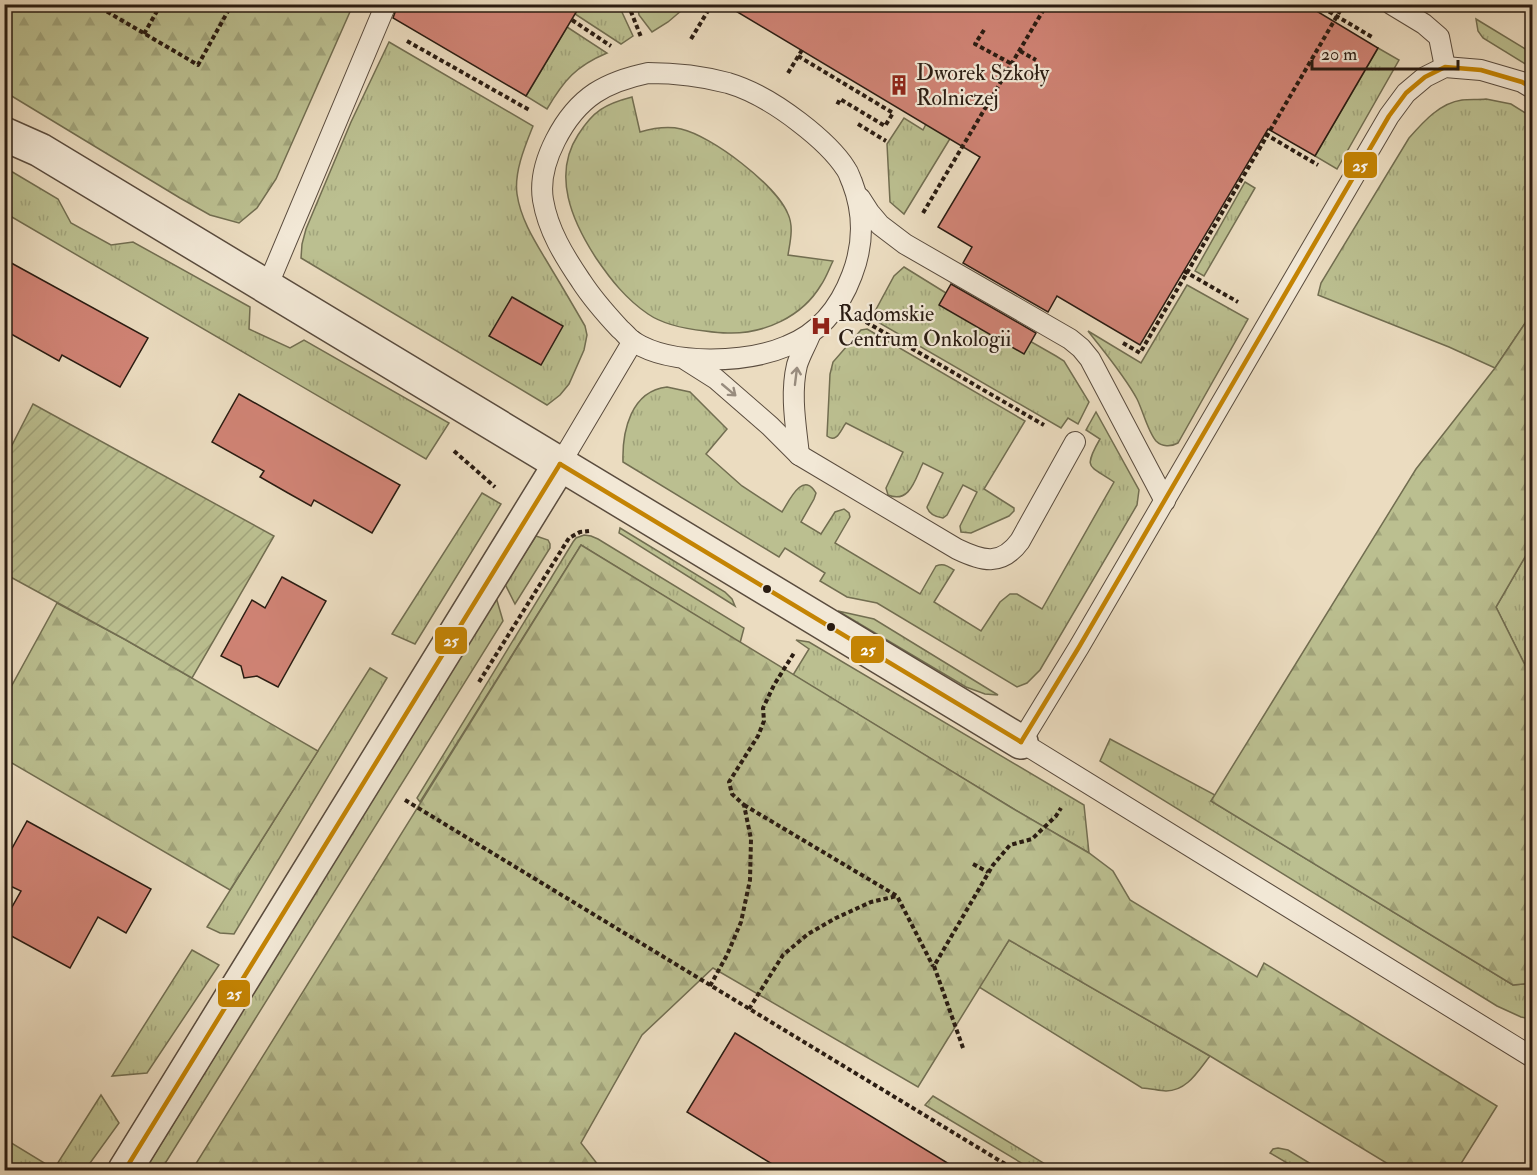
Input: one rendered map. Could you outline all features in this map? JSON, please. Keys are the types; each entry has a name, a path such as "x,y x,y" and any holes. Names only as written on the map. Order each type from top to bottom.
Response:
{"street":[{"path":"4,134 40,150 1021,742"},
{"path":"125,1170 560,464"}],"lane":[{"path":"267,287 386,4"},
{"path":"1391,4 1424,24 1439,38 1446,67"},
{"path":"1533,88 1522,82 1481,70 1446,67 1425,77 1406,93 1389,116 1165,501 1021,742 1533,1057"},
{"path":"648,73 673,73 702,76 730,84 757,94 790,115 832,151 847,170 856,193 862,216 857,263 847,288 823,323 810,335 786,347 734,358 707,360 654,351 633,341 607,315 587,290 563,253 548,221 542,184 549,156 567,120 595,93 623,78 648,73"},
{"path":"856,193 880,225 904,244 1052,328 1081,348 1090,359 1165,501"},
{"path":"799,455 795,388 798,365 810,335"},
{"path":"560,464 633,341"},
{"path":"681,357 723,384 799,455 974,557 990,560 1012,551 1020,541 1075,442"}],"path":[{"path":"94,4 198,65 228,11 217,4"},
{"path":"144,34 161,4"},
{"path":"708,12 712,4"},
{"path":"1316,4 1337,17"},
{"path":"1120,341 1140,353 1344,4"},
{"path":"378,24 562,129"},
{"path":"984,30 975,44 1012,64"},
{"path":"788,74 802,50"},
{"path":"1020,51 1036,60"},
{"path":"798,56 893,113 885,126 840,99"},
{"path":"1266,135 1350,183"},
{"path":"1186,272 1235,300"},
{"path":"860,319 1075,442"},
{"path":"475,688 569,538 580,532 601,533 625,504"},
{"path":"795,651 762,708 764,721 758,736 729,782 732,794 744,804 897,896 934,966 963,1048"},
{"path":"934,966 988,872 1010,845 1032,839 1056,816 1078,777"},
{"path":"405,800 1016,1170"},
{"path":"710,986 741,922 750,880 751,840 744,804"},
{"path":"973,864 988,872"},
{"path":"749,1009 783,955 808,933 871,902 897,896"}],"green space":[{"path":"637,4 688,5 652,32 639,15"},
{"path":"4,5 353,5 276,179 257,208 239,223 210,215 5,92"},
{"path":"581,5 620,5 633,36 621,44 575,14"},
{"path":"1476,19 1532,53 1532,68 1483,38 1478,31"},
{"path":"567,27 607,53 587,63 572,75 547,109 526,96"},
{"path":"389,42 533,126 519,168 516,186 519,204 531,234 585,326 587,335 584,350 569,384 547,405 301,258 306,229 351,122"},
{"path":"1378,48 1399,60 1337,169 1315,156"},
{"path":"987,78 904,214 890,202 887,144 904,118 923,130 926,124"},
{"path":"632,97 640,132 671,128 694,133 742,163 771,189 790,219 791,234 788,255 833,261 813,296 793,315 768,327 742,333 675,326 654,318 633,302 596,258 579,229 568,198 566,166 570,150 589,120 607,106"},
{"path":"1486,99 1511,104 1532,117 1532,313 1495,368 1449,347 1318,295 1321,283 1409,138 1427,119 1447,105 1462,100"},
{"path":"4,167 58,199 71,223 111,245 133,242 250,307 249,329 290,348 304,340 449,423 426,459 5,213"},
{"path":"1245,182 1255,188 1204,276 1195,271"},
{"path":"904,267 1064,361 1089,402 1078,424 1068,418 1061,428 876,321 873,315 894,276"},
{"path":"1187,285 1248,319 1178,443 1167,446 1158,443 1153,437 1132,390 1088,331 1141,363"},
{"path":"1532,313 1532,545 1496,607 1532,679 1532,983 1513,985 1211,801 1416,469 1495,368"},
{"path":"867,329 1025,421 984,489 1014,508 1009,516 971,533 961,532 960,526 977,492 963,485 947,515 943,518 935,516 929,512 927,507 943,473 923,463 907,493 895,497 888,495 886,488 903,452 846,423 836,437 827,436 830,374 833,362 861,330"},
{"path":"667,387 690,392 727,429 706,454 742,486 782,512 792,495 801,486 811,487 816,493 801,522 821,534 835,512 844,509 850,517 835,543 920,594 936,566 943,565 954,570 934,602 981,631 1000,602 1010,594 1017,594 1042,609 1114,482 1091,466 1091,456 1100,439 1086,430 1096,412 1139,490 1137,505 1040,670 1027,683 1017,687 877,603 847,597 820,581 825,573 785,548 779,557 623,462 624,438 631,414 645,396"},
{"path":"33,404 274,536 192,678 5,574 5,459"},
{"path":"482,493 501,504 415,644 392,634"},
{"path":"620,528 725,592 735,606 619,533"},
{"path":"584,535 598,539 744,628 740,643 581,545 420,802 417,798 573,542"},
{"path":"536,536 548,540 550,548 515,604 505,584"},
{"path":"581,545 1089,853 1113,871 1130,900 1257,977 1264,963 1497,1106 1457,1170 1398,1170 1210,1056 1009,940 918,1087 713,968 642,1035 581,1143 602,1170 192,1170"},
{"path":"1532,545 1532,679 1496,607"},
{"path":"496,597 503,621 161,1170 145,1170"},
{"path":"57,603 126,640 318,751 230,890 5,759 5,698"},
{"path":"838,611 874,619 998,695 985,694 966,687"},
{"path":"796,640 809,642 1084,805 1089,853 793,675 809,649"},
{"path":"370,668 387,678 234,934 220,933 207,927"},
{"path":"1110,739 1215,795 1211,801 1513,985 1532,983 1532,1019 1521,1017 1497,1006 1100,761"},
{"path":"1009,940 1210,1056 1191,1079 1180,1088 1166,1091 1142,1088 979,987"},
{"path":"192,950 219,965 147,1073 112,1076"},
{"path":"101,1095 119,1123 85,1170 10,1170 5,1167 5,1139 54,1169"},
{"path":"933,1096 1055,1170 1033,1170 925,1105"},
{"path":"1273,1149 1288,1150 1321,1170 1299,1170 1270,1153"}],"building":[{"path":"398,4 581,4 526,96 393,18"},
{"name":"Radomskie Centrum Onkologii","path":"724,4 1305,4 1378,48 1315,156 1268,129 1140,345 1057,296 1048,312 963,263 972,247 938,227 980,157"},
{"path":"4,259 148,338 120,387 62,355 59,361 4,330"},
{"path":"951,284 1036,333 1024,354 939,305"},
{"path":"512,297 563,326 541,365 489,336"},
{"path":"239,394 400,485 372,533 314,500 311,506 288,493 260,477 264,471 212,442"},
{"path":"282,577 326,601 278,687 257,676 244,678 241,666 221,656 252,600 265,608"},
{"path":"27,821 151,889 126,933 98,917 70,968 4,932 4,921 21,891 4,883 4,863"},
{"path":"735,1033 959,1170 782,1170 687,1112"}],"transit line":[{"name":"25","path":"1021,742 1079,647 1389,116 1406,93 1425,77 1445,67 1481,70 1522,82 1532,88"},
{"name":"25","path":"560,464 1021,742"},
{"name":"25","path":"125,1170 560,464"}],"place":[{"name":"Dworek Szkoły Rolniczej","path":"899,85"},
{"name":"Radomskie Centrum Onkologii","path":"821,326"}]}
